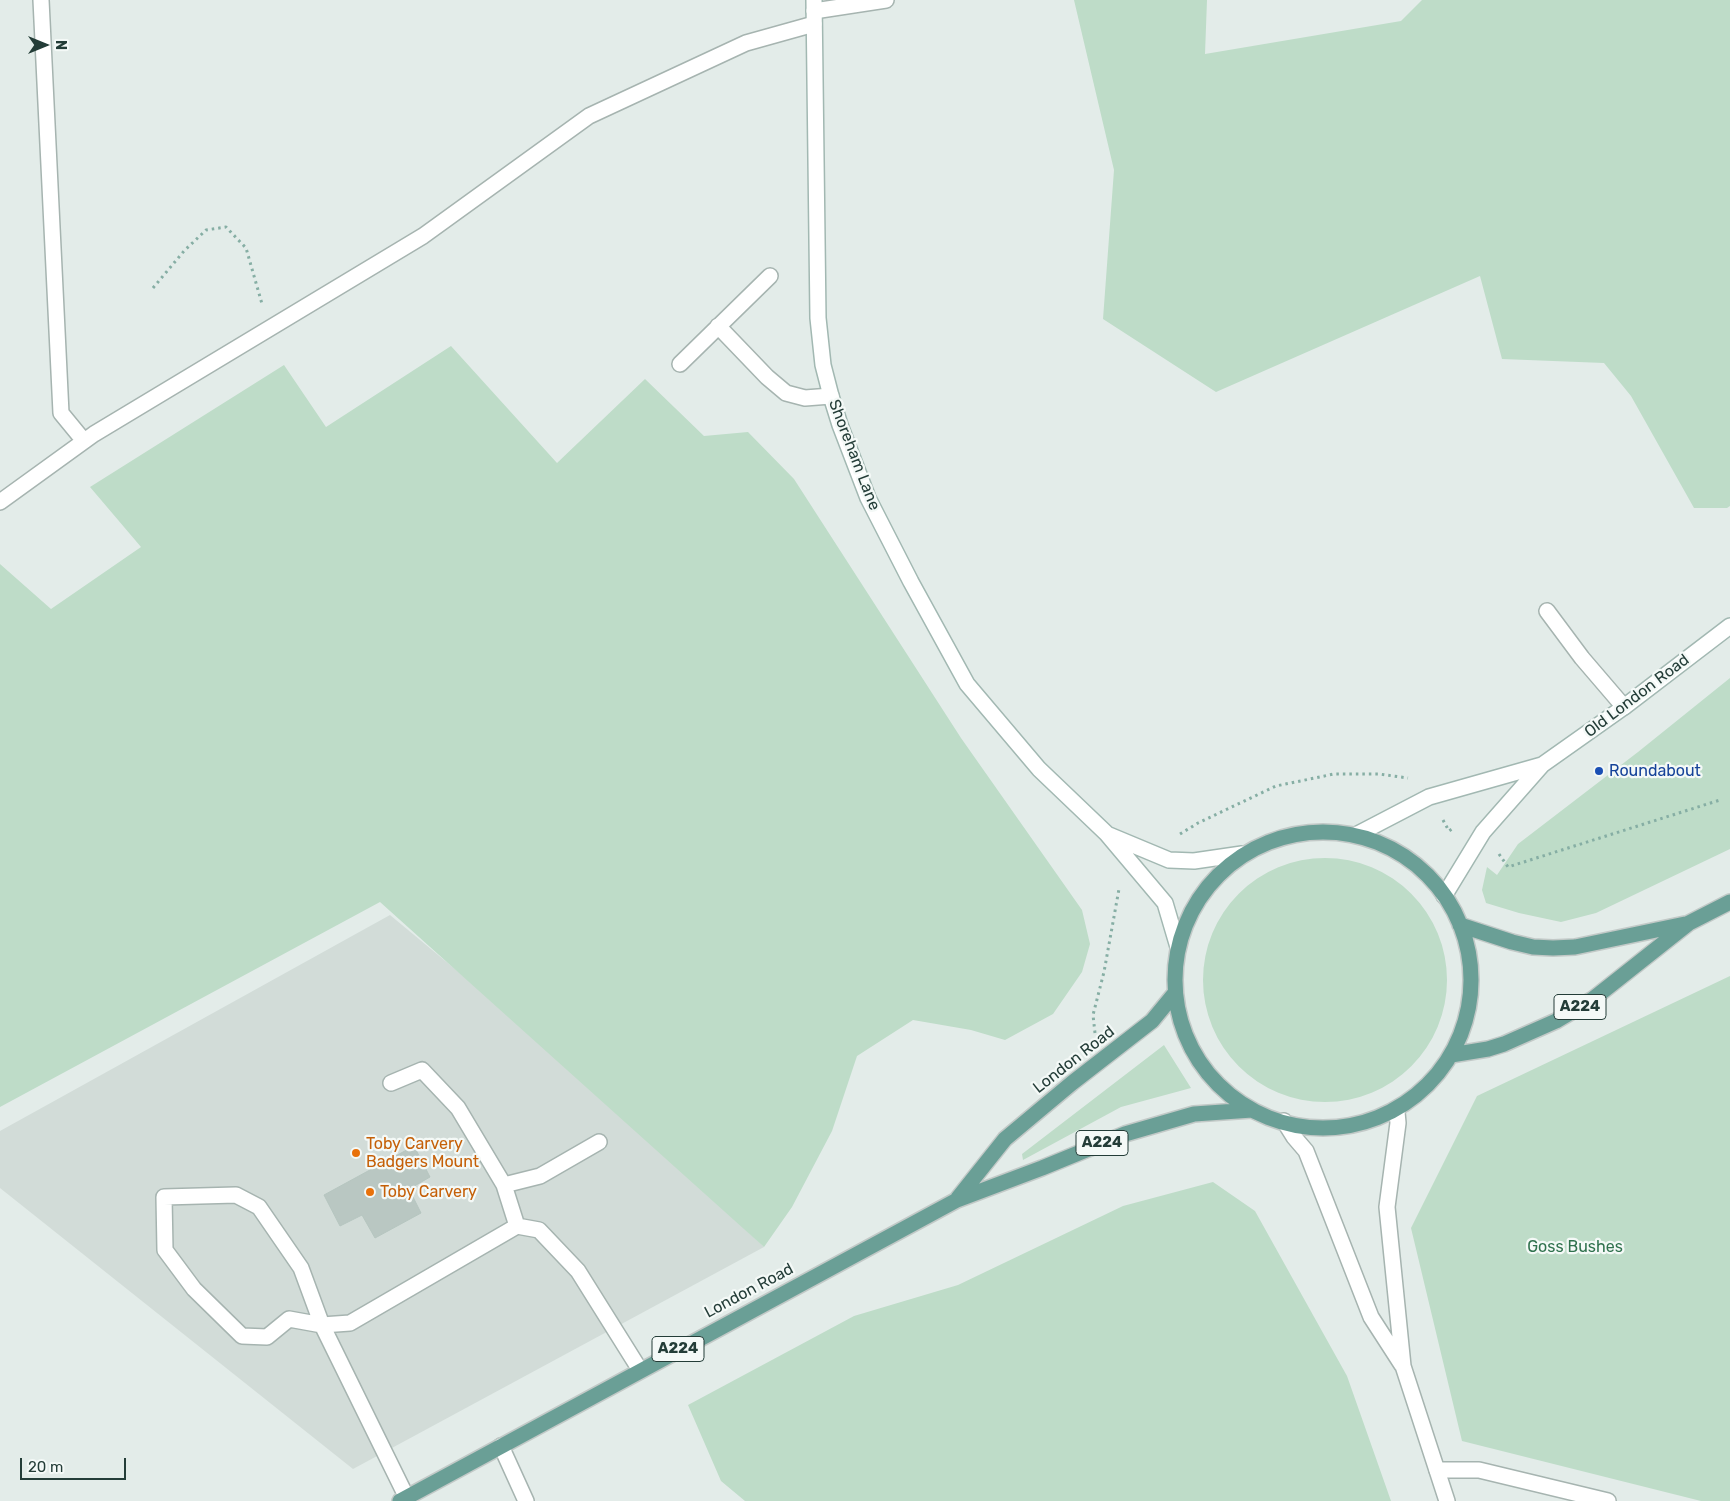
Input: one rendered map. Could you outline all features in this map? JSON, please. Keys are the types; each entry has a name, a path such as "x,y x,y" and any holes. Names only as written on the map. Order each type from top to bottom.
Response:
{"main road":[{"path":"1329,831 1356,835 1392,849 1423,870 1444,896 1460,925 1468,960 1469,994 1462,1026 1451,1055 1438,1077 1419,1097 1397,1112 1347,1125 1314,1127 1284,1122 1252,1110 1229,1094 1201,1065 1183,1029 1174,993 1178,947 1186,919 1210,883 1242,854 1271,840 1299,832 1329,831"},
{"name":"A224","path":"1451,1055 1488,1049 1504,1044 1556,1021 1593,999 1689,923 1730,902"},
{"name":"A224","path":"1460,925 1512,942 1533,947 1553,948 1575,947 1689,923"},
{"name":"London Road","path":"957,1200 1005,1139 1072,1083 1152,1021 1174,993"},
{"name":"London Road","path":"404,1499 957,1200 1125,1134 1194,1114 1252,1110"}],"street":[{"path":"40,0 61,414 84,441"},
{"path":"0,502 84,441 423,236 589,116 814,11 886,0"},
{"name":"Shoreham Lane","path":"814,11 818,318 823,365 840,425 868,498 911,582 967,684 1038,769 1106,833 1165,903 1178,947"},
{"path":"680,364 770,276"},
{"path":"718,326 767,377 786,393 805,398 831,396"},
{"path":"1548,611 1582,658 1624,707"},
{"name":"Old London Road","path":"1444,896 1483,832 1542,765 1624,707 1730,626"},
{"name":"Old London Road","path":"1356,835 1429,797 1542,765"},
{"name":"Shoreham Lane","path":"1106,833 1169,860 1194,861 1242,854"},
{"path":"391,1083 422,1070 458,1108 504,1185 517,1226"},
{"path":"1397,1112 1398,1123 1387,1207 1403,1366 1447,1501"},
{"path":"1284,1122 1306,1151 1370,1318 1403,1366"},
{"path":"504,1185 540,1176 599,1142"},
{"path":"404,1499 322,1324 301,1268 259,1207 236,1195 164,1197 165,1250 194,1289 242,1336 266,1337 289,1319 322,1324 350,1324 517,1226 538,1230 578,1271 640,1370"},
{"path":"500,1446 526,1501"},
{"path":"1437,1470 1479,1470 1608,1501"}],"path":[{"path":"152,288 184,250 206,230 226,227 246,248 263,308 280,322"}],"shaded area":[{"path":"390,915 603,1092 764,1247 353,1469 0,1188 0,1131"}],"green space":[{"path":"1074,0 1207,0 1205,54 1401,21 1422,0 1730,0 1730,506 1727,508 1694,508 1631,396 1604,363 1502,359 1480,276 1216,392 1103,319 1114,170"},
{"path":"451,346 557,463 645,379 704,436 748,432 794,479 961,738 1082,910 1090,944 1082,972 1053,1014 1005,1040 971,1030 913,1020 857,1056 832,1131 792,1207 764,1247 380,902 0,1107 0,564 51,609 141,547 90,487 284,365 326,427"},
{"path":"1730,678 1730,849 1596,913 1561,922 1519,913 1486,903 1482,890 1487,867 1497,875 1518,844 1638,752"},
{"path":"1313,858 1337,858 1360,863 1383,872 1403,885 1420,902 1438,933 1445,956 1447,980 1445,1004 1433,1038 1420,1058 1403,1075 1383,1088 1360,1097 1337,1102 1313,1102 1290,1097 1267,1088 1247,1075 1230,1058 1217,1038 1208,1015 1203,992 1203,968 1208,945 1217,922 1230,902 1247,885 1267,872 1290,863"},
{"name":"Goss Bushes","path":"1730,976 1730,1501 1701,1501 1462,1441 1411,1228 1477,1096"},
{"path":"1164,1045 1191,1088 1121,1107 1023,1160 1022,1154"},
{"path":"1213,1182 1255,1211 1347,1376 1391,1501 745,1501 721,1481 688,1405 854,1316 958,1285 1123,1206"}],"building":[{"name":"Toby Carvery","path":"414,1146 430,1177 409,1189 421,1213 375,1238 362,1215 340,1226 324,1195"}],"place":[{"name":"Roundabout","path":"1599,771"},
{"name":"Toby Carvery Badgers Mount","path":"356,1153"},
{"name":"Toby Carvery","path":"370,1192"}]}
